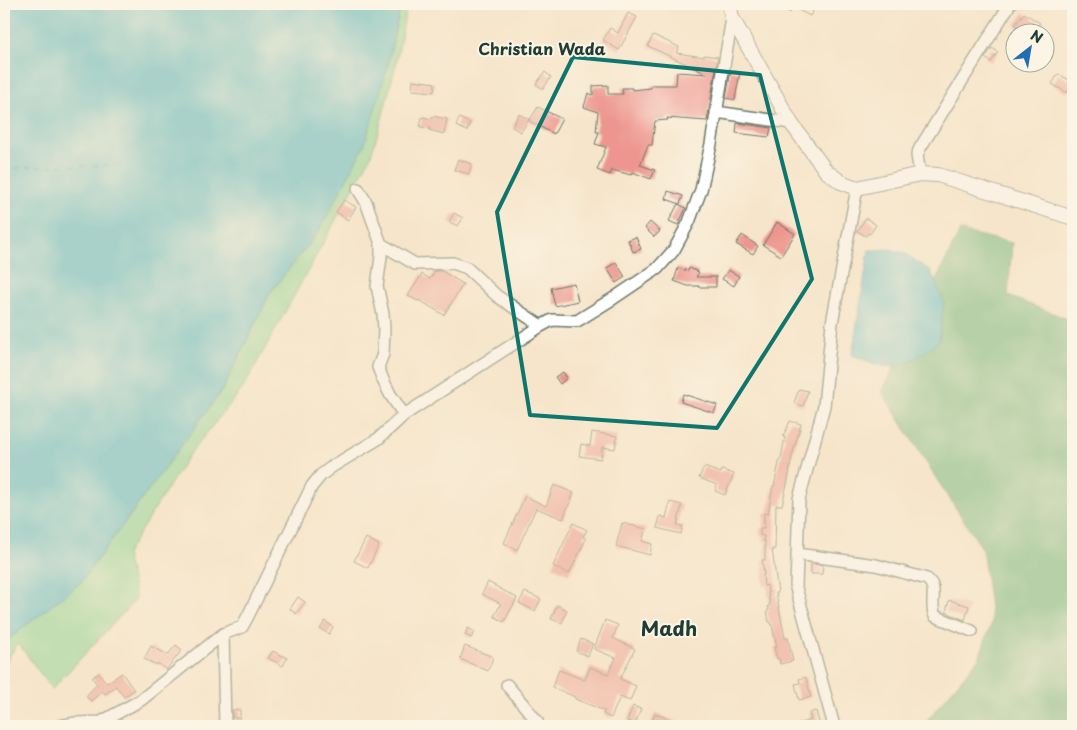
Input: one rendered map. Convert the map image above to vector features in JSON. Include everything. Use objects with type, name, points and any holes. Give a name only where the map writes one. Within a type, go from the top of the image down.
[{"type":"street","points":[[729,4],[732,18],[791,123],[826,171],[841,182],[857,188],[920,174],[938,175],[1073,218]]},
{"type":"street","points":[[920,174],[917,155],[920,148],[1010,4]]},
{"type":"street","points":[[59,726],[101,722],[141,700],[223,634],[242,627],[312,486],[333,466],[378,439],[404,415],[541,326],[552,320],[577,320],[657,269],[674,250],[690,222],[701,190],[732,18]]},
{"type":"street","points":[[716,112],[791,123]]},
{"type":"street","points":[[834,726],[796,588],[799,499],[824,406],[832,323],[857,188]]},
{"type":"street","points":[[358,189],[366,202],[381,244],[376,286],[382,308],[384,329],[383,354],[378,367],[390,394],[404,415]]},
{"type":"street","points":[[381,244],[415,264],[453,262],[467,268],[497,296],[541,326]]},
{"type":"street","points":[[797,554],[876,565],[926,579],[931,582],[933,588],[933,612],[935,616],[972,632]]},
{"type":"street","points":[[223,634],[225,726]]},
{"type":"street","points":[[507,685],[537,720],[537,726]]},
{"type":"highlighted area","points":[[573,57],[760,75],[812,279],[717,428],[530,415],[497,212]]},
{"type":"green space","points":[[401,4],[407,4],[396,64],[370,158],[243,388],[188,456],[126,554],[136,599],[52,689],[18,643],[4,665],[4,643],[80,583],[223,389],[270,293],[319,231],[386,72]]},
{"type":"green space","points":[[960,231],[1012,243],[1008,296],[1073,321],[1073,726],[927,726],[927,720],[979,658],[992,622],[982,548],[882,392]]},
{"type":"water","points":[[4,4],[401,4],[386,72],[364,146],[319,231],[270,293],[223,389],[80,583],[4,643]]},
{"type":"water","points":[[890,249],[905,253],[931,272],[944,302],[939,340],[911,361],[887,367],[852,355],[869,250]]},
{"type":"building","points":[[776,4],[817,4],[810,16],[793,7],[790,13]]},
{"type":"building","points":[[628,13],[637,17],[619,50],[603,40],[610,28],[618,33]]},
{"type":"building","points":[[1024,13],[1038,22],[1017,22]]},
{"type":"building","points":[[653,35],[679,47],[676,53],[718,57],[707,121],[667,118],[668,120],[655,121],[652,145],[648,145],[640,165],[655,170],[651,179],[632,172],[631,175],[612,170],[610,175],[597,170],[606,147],[595,144],[599,132],[596,132],[598,112],[584,107],[588,93],[593,95],[593,86],[608,85],[608,94],[623,94],[622,88],[632,88],[632,90],[651,88],[651,85],[676,85],[677,72],[707,74],[648,46]]},
{"type":"building","points":[[992,48],[998,52],[991,62],[985,58]]},
{"type":"building","points":[[731,70],[740,72],[735,100],[726,98]]},
{"type":"building","points":[[545,72],[551,77],[543,89],[536,84]]},
{"type":"building","points":[[1058,74],[1073,82],[1067,93],[1052,84]]},
{"type":"building","points":[[413,80],[435,83],[434,92],[412,90]]},
{"type":"building","points":[[538,107],[562,119],[554,134],[529,121]]},
{"type":"building","points":[[519,114],[529,119],[521,132],[512,127]]},
{"type":"building","points":[[433,116],[447,119],[444,134],[429,130],[430,128],[420,127],[422,117],[432,119]]},
{"type":"building","points":[[459,118],[470,123],[467,131],[456,126]]},
{"type":"building","points":[[737,123],[771,128],[769,137],[736,133]]},
{"type":"building","points":[[458,159],[472,164],[469,174],[454,170]]},
{"type":"building","points":[[668,191],[683,196],[680,204],[666,199]]},
{"type":"building","points":[[344,200],[356,207],[348,220],[336,212]]},
{"type":"building","points":[[678,204],[686,208],[678,225],[669,221]]},
{"type":"building","points":[[454,213],[463,218],[458,226],[449,222]]},
{"type":"building","points":[[866,218],[876,225],[870,234],[868,233],[866,236],[857,231]]},
{"type":"building","points":[[650,222],[660,231],[654,237],[645,228]]},
{"type":"building","points":[[777,222],[795,234],[781,256],[763,245]]},
{"type":"building","points":[[742,235],[758,246],[753,254],[736,244]]},
{"type":"building","points":[[636,237],[641,249],[633,252],[628,240]]},
{"type":"building","points":[[616,262],[625,277],[616,283],[607,268]]},
{"type":"building","points":[[678,268],[688,271],[689,268],[699,272],[696,277],[716,277],[716,287],[688,286],[674,281]]},
{"type":"building","points":[[728,270],[739,276],[734,286],[722,279]]},
{"type":"building","points":[[435,271],[442,271],[463,284],[444,315],[419,300],[408,296],[422,274],[430,279]]},
{"type":"building","points":[[574,283],[578,301],[555,306],[551,288]]},
{"type":"building","points":[[563,372],[567,378],[560,384],[555,377]]},
{"type":"building","points":[[799,389],[808,391],[803,406],[794,403]]},
{"type":"building","points":[[683,394],[717,405],[714,413],[681,402]]},
{"type":"building","points":[[790,421],[801,424],[782,505],[776,505],[775,549],[772,549],[778,593],[776,593],[785,638],[788,638],[793,661],[780,664],[774,647],[777,647],[767,611],[770,605],[767,585],[764,586],[762,560],[765,560],[765,541],[763,541],[764,536],[760,535],[760,528],[764,528],[764,513],[768,514],[781,458],[785,437],[783,437]]},
{"type":"building","points":[[592,432],[617,436],[615,449],[602,447],[601,459],[579,456],[581,444],[590,446]]},
{"type":"building","points":[[704,467],[721,473],[722,470],[734,474],[725,495],[715,491],[717,485],[699,478]]},
{"type":"building","points":[[554,485],[574,493],[563,519],[536,508],[517,550],[504,543],[525,496],[546,506]]},
{"type":"building","points":[[670,502],[682,505],[677,525],[683,526],[681,534],[657,528],[660,516],[666,518]]},
{"type":"building","points":[[573,523],[587,530],[583,537],[586,539],[569,574],[553,566]]},
{"type":"building","points":[[622,523],[646,529],[642,541],[652,544],[650,555],[616,546]]},
{"type":"building","points":[[366,538],[379,545],[368,568],[354,561]]},
{"type":"building","points":[[811,564],[823,565],[822,574],[811,574]]},
{"type":"building","points":[[488,582],[517,598],[504,622],[494,616],[501,604],[482,594]]},
{"type":"building","points":[[525,592],[541,599],[535,611],[519,603]]},
{"type":"building","points":[[298,597],[305,602],[296,614],[290,609]]},
{"type":"building","points":[[949,600],[969,606],[965,620],[946,612]]},
{"type":"building","points":[[557,605],[567,610],[562,623],[551,619]]},
{"type":"building","points":[[605,620],[618,625],[613,638],[635,649],[620,679],[636,686],[630,701],[620,697],[611,718],[603,714],[605,711],[552,687],[559,670],[585,680],[590,667],[608,674],[616,658],[594,649]]},
{"type":"building","points":[[325,621],[333,627],[329,634],[320,629]]},
{"type":"building","points":[[468,628],[475,632],[471,638],[465,635]]},
{"type":"building","points":[[581,639],[593,644],[588,656],[576,651]]},
{"type":"building","points":[[176,645],[182,650],[166,670],[158,663],[157,665],[144,659],[151,646],[168,655]]},
{"type":"building","points":[[465,646],[493,657],[488,671],[460,659]]},
{"type":"building","points":[[273,651],[287,658],[283,666],[268,658]]},
{"type":"building","points":[[99,673],[107,683],[122,673],[134,690],[124,697],[116,686],[105,694],[102,691],[91,701],[86,696],[97,684],[92,678]]},
{"type":"building","points":[[806,677],[811,697],[799,700],[795,684],[800,683],[799,679]]},
{"type":"building","points":[[633,706],[641,709],[635,724],[627,721]]},
{"type":"building","points":[[232,710],[240,710],[240,718],[232,718]]},
{"type":"building","points":[[816,711],[820,726],[797,726],[797,724],[811,720],[809,713]]},
{"type":"building","points":[[655,713],[687,726],[650,726]]},
{"type":"ferry route","points":[[4,168],[125,165]]},
{"type":"district","name":"Christian Wada","points":[[542,49]]},
{"type":"district","name":"Madh","points":[[669,629]]}]
